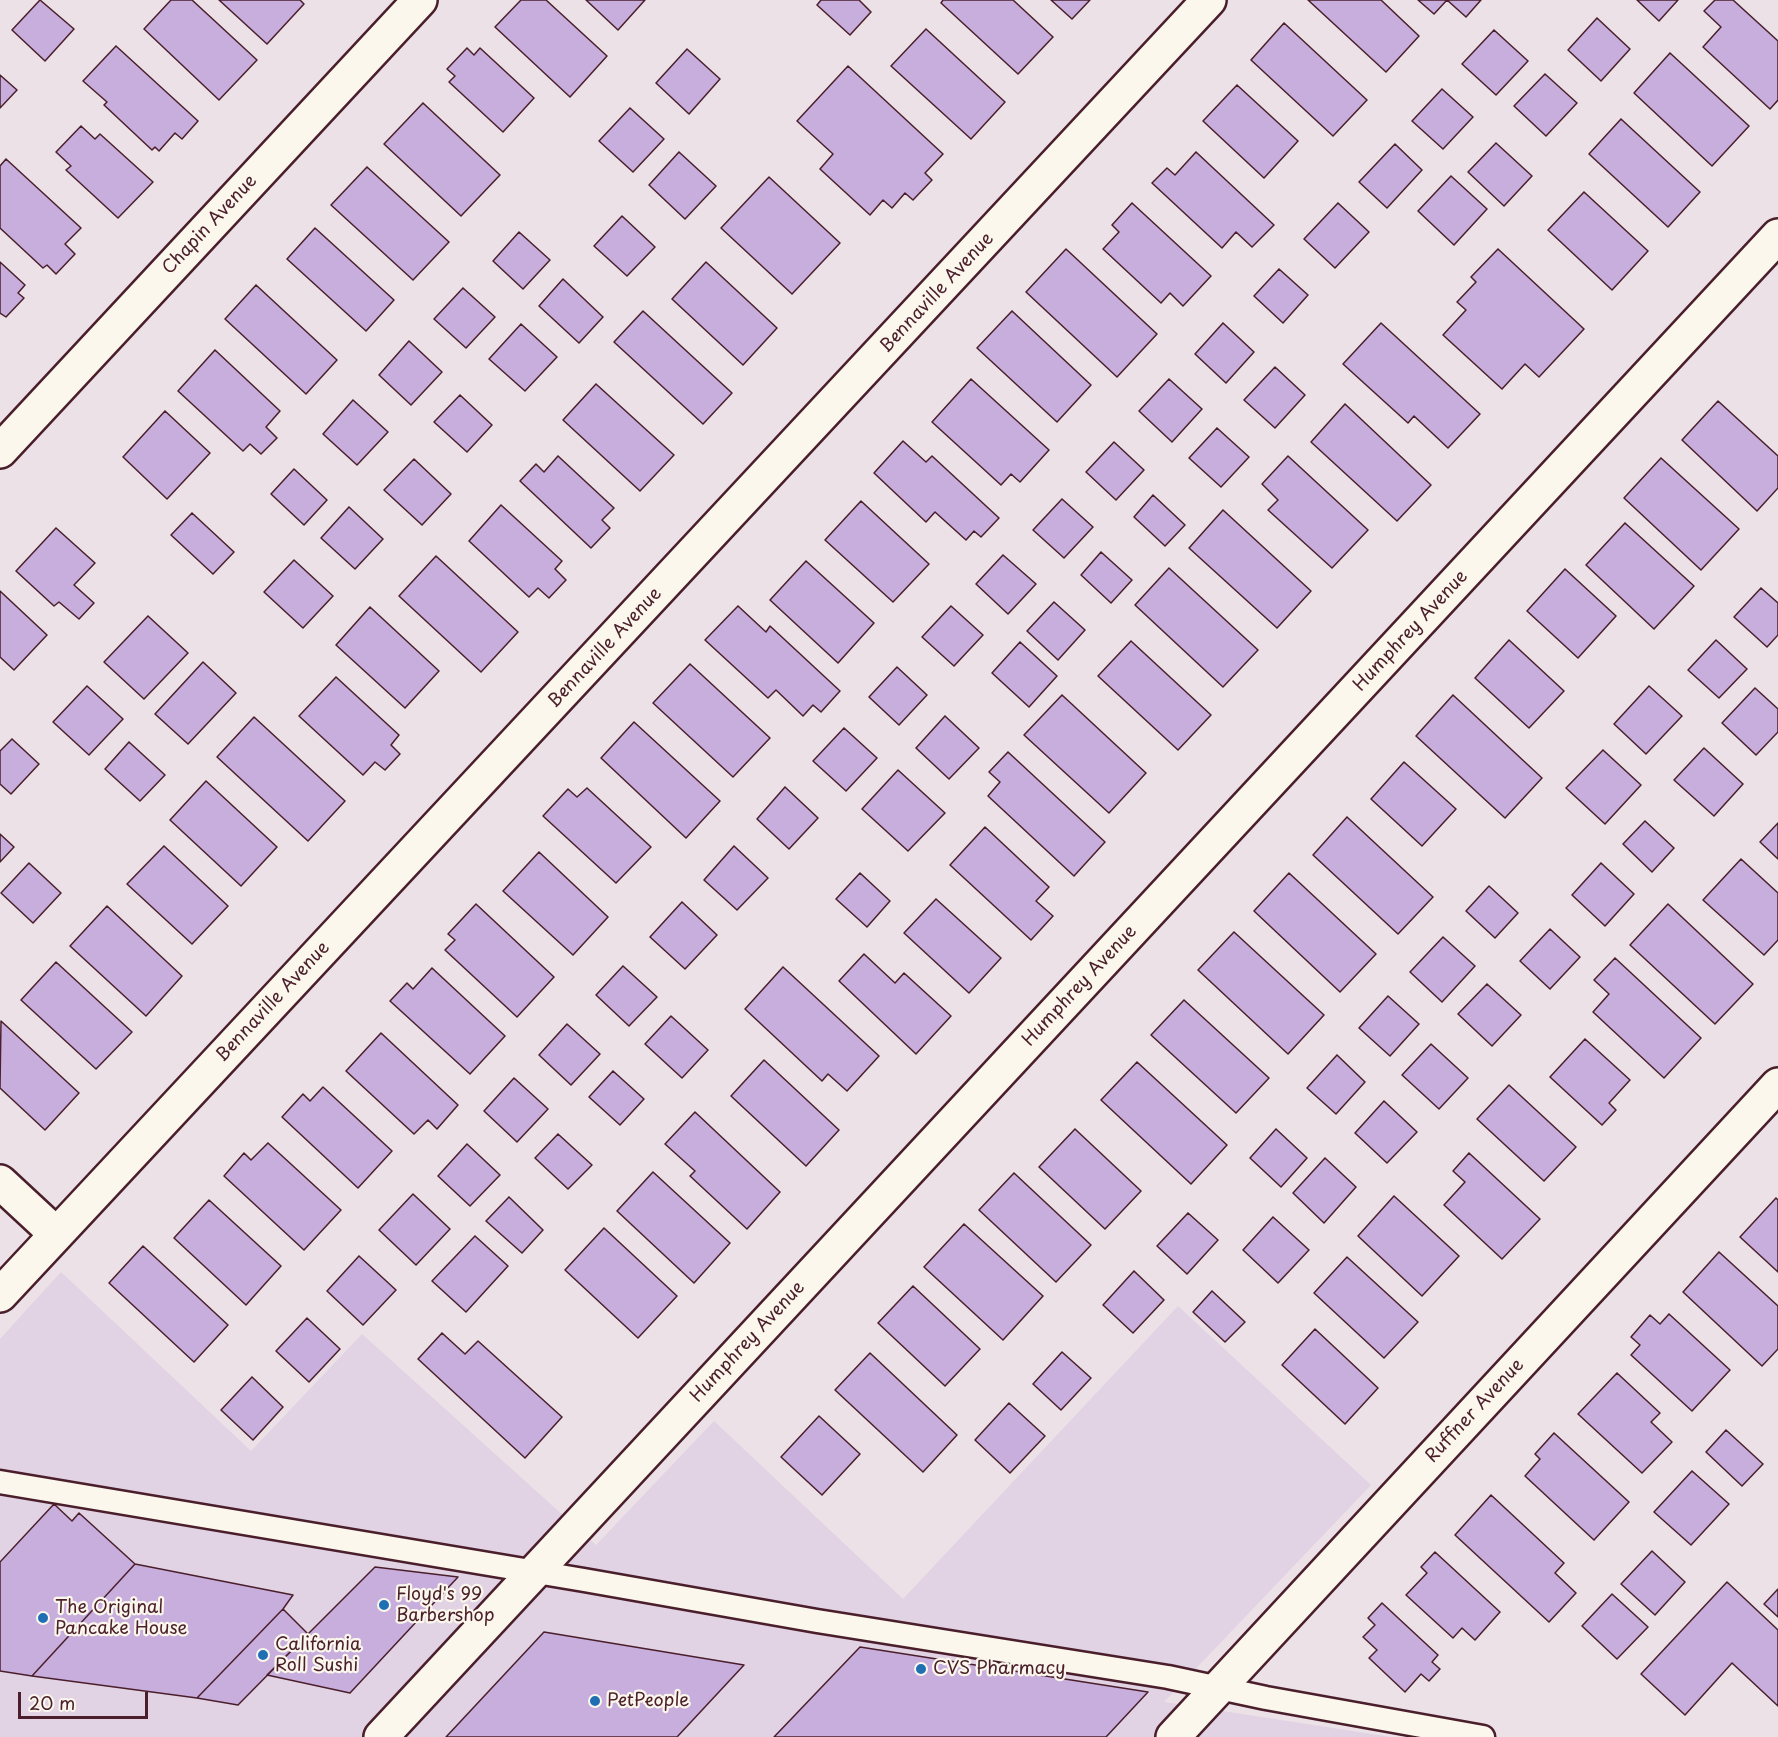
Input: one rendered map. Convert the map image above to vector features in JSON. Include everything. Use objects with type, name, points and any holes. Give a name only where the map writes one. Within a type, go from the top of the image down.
[{"type":"street","name":"Chapin Avenue","points":[[0,451],[420,0]]},
{"type":"street","name":"Bennaville Avenue","points":[[0,1295],[1209,0]]},
{"type":"street","name":"Humphrey Avenue","points":[[381,1737],[1778,236]]},
{"type":"street","name":"Ruffner Avenue","points":[[1173,1737],[1778,1085]]},
{"type":"street","points":[[0,1182],[56,1234]]},
{"type":"lane","points":[[0,1482],[534,1571],[817,1621],[1168,1677],[1483,1737]]},
{"type":"shaded area","points":[[61,1272],[251,1451],[362,1334],[596,1545],[714,1421],[903,1599],[1178,1306],[1371,1485],[1164,1702],[1391,1737],[0,1737],[0,1339]]},
{"type":"building","points":[[40,0],[74,29],[45,61],[12,30]]},
{"type":"building","points":[[171,0],[192,0],[257,60],[219,100],[144,29]]},
{"type":"building","points":[[219,0],[300,0],[304,4],[267,44]]},
{"type":"building","points":[[521,0],[546,0],[607,56],[570,97],[495,27]]},
{"type":"building","points":[[586,0],[645,0],[618,30]]},
{"type":"building","points":[[821,0],[859,0],[871,12],[850,35],[817,5]]},
{"type":"building","points":[[943,0],[1013,0],[1053,37],[1018,74],[941,3]]},
{"type":"building","points":[[1051,0],[1090,0],[1072,19]]},
{"type":"building","points":[[1308,0],[1381,0],[1419,36],[1386,72]]},
{"type":"building","points":[[1418,0],[1447,0],[1434,14]]},
{"type":"building","points":[[1447,0],[1481,0],[1466,17]]},
{"type":"building","points":[[1637,0],[1678,0],[1659,21]]},
{"type":"building","points":[[1715,0],[1733,0],[1778,41],[1778,100],[1770,109],[1703,47],[1721,27],[1704,11]]},
{"type":"building","points":[[1597,18],[1630,49],[1601,81],[1568,50]]},
{"type":"building","points":[[1284,23],[1367,100],[1333,136],[1251,60]]},
{"type":"building","points":[[926,29],[1005,102],[971,139],[891,66]]},
{"type":"building","points":[[1494,30],[1528,61],[1496,95],[1462,64]]},
{"type":"building","points":[[116,46],[198,121],[182,139],[175,133],[159,151],[155,147],[152,150],[104,105],[107,102],[83,81]]},
{"type":"building","points":[[467,48],[474,55],[480,48],[534,98],[503,132],[449,82],[455,76],[447,69]]},
{"type":"building","points":[[687,49],[720,79],[689,114],[656,83]]},
{"type":"building","points":[[1670,53],[1749,126],[1712,166],[1634,93]]},
{"type":"building","points":[[848,66],[943,154],[925,173],[932,180],[913,200],[905,193],[892,208],[883,200],[870,215],[820,169],[833,154],[797,121]]},
{"type":"building","points":[[1545,74],[1577,103],[1546,136],[1514,106]]},
{"type":"building","points":[[0,75],[17,90],[0,108]]},
{"type":"building","points":[[1237,85],[1298,141],[1264,178],[1203,121]]},
{"type":"building","points":[[1442,89],[1473,117],[1443,149],[1412,121]]},
{"type":"building","points":[[423,103],[500,175],[461,216],[384,144]]},
{"type":"building","points":[[630,108],[664,139],[633,172],[599,141]]},
{"type":"building","points":[[1621,119],[1700,192],[1668,227],[1589,154]]},
{"type":"building","points":[[81,126],[95,139],[100,134],[153,182],[118,218],[66,170],[71,166],[56,152]]},
{"type":"building","points":[[1496,143],[1532,176],[1504,206],[1468,172]]},
{"type":"building","points":[[1395,144],[1422,170],[1387,208],[1359,182]]},
{"type":"building","points":[[679,152],[716,186],[685,219],[649,185]]},
{"type":"building","points":[[1196,152],[1274,225],[1252,247],[1236,232],[1222,248],[1152,183],[1167,168],[1175,175]]},
{"type":"building","points":[[6,159],[81,228],[65,244],[75,254],[56,274],[47,265],[43,268],[0,228],[0,166]]},
{"type":"building","points":[[367,167],[449,242],[413,280],[331,205]]},
{"type":"building","points":[[1451,176],[1487,209],[1454,245],[1418,211]]},
{"type":"building","points":[[769,177],[840,243],[792,294],[721,228]]},
{"type":"building","points":[[1584,192],[1648,251],[1612,290],[1548,230]]},
{"type":"building","points":[[1132,203],[1211,276],[1183,306],[1170,293],[1161,303],[1103,249],[1119,232],[1112,225]]},
{"type":"building","points":[[1338,203],[1369,232],[1335,268],[1304,239]]},
{"type":"building","points":[[622,216],[655,247],[627,276],[594,246]]},
{"type":"building","points":[[315,228],[394,300],[366,331],[287,259]]},
{"type":"building","points":[[519,232],[550,260],[523,289],[493,261]]},
{"type":"building","points":[[1066,249],[1157,334],[1117,377],[1026,292]]},
{"type":"building","points":[[1498,249],[1584,329],[1539,377],[1525,364],[1502,389],[1443,335],[1466,310],[1457,302],[1476,282],[1471,277]]},
{"type":"building","points":[[0,262],[25,285],[18,293],[24,298],[6,317],[0,313]]},
{"type":"building","points":[[706,262],[777,328],[743,365],[672,299]]},
{"type":"building","points":[[1279,269],[1308,295],[1283,323],[1254,296]]},
{"type":"building","points":[[563,279],[603,317],[579,343],[539,306]]},
{"type":"building","points":[[256,285],[337,360],[306,394],[225,319]]},
{"type":"building","points":[[463,288],[495,317],[466,348],[434,319]]},
{"type":"building","points":[[643,311],[732,393],[703,424],[614,342]]},
{"type":"building","points":[[1012,311],[1091,385],[1057,422],[977,348]]},
{"type":"building","points":[[1223,323],[1254,352],[1226,383],[1195,354]]},
{"type":"building","points":[[1381,323],[1480,414],[1448,448],[1414,416],[1408,423],[1343,364]]},
{"type":"building","points":[[521,324],[557,357],[525,391],[489,359]]},
{"type":"building","points":[[409,341],[442,372],[411,405],[379,375]]},
{"type":"building","points":[[215,350],[280,411],[266,427],[277,438],[261,454],[250,444],[243,451],[178,391]]},
{"type":"building","points":[[1275,367],[1305,395],[1275,428],[1244,400]]},
{"type":"building","points":[[971,379],[1049,450],[1020,482],[1011,474],[1001,485],[932,422]]},
{"type":"building","points":[[1169,379],[1202,409],[1172,442],[1139,411]]},
{"type":"building","points":[[596,384],[674,455],[640,491],[563,420]]},
{"type":"building","points":[[460,395],[492,425],[467,452],[434,422]]},
{"type":"building","points":[[353,400],[388,432],[357,465],[323,434]]},
{"type":"building","points":[[1718,401],[1778,456],[1778,488],[1757,511],[1682,440]]},
{"type":"building","points":[[1345,404],[1431,485],[1397,521],[1311,442]]},
{"type":"building","points":[[165,411],[210,453],[167,499],[123,457]]},
{"type":"building","points":[[1217,428],[1249,457],[1221,487],[1189,458]]},
{"type":"building","points":[[903,441],[926,462],[932,456],[999,518],[981,537],[974,531],[966,540],[935,512],[926,522],[874,473]]},
{"type":"building","points":[[1114,442],[1144,470],[1116,500],[1086,472]]},
{"type":"building","points":[[558,456],[614,508],[602,520],[610,528],[591,548],[520,481],[536,464],[544,472]]},
{"type":"building","points":[[1288,456],[1368,530],[1332,568],[1268,510],[1278,500],[1262,484]]},
{"type":"building","points":[[1661,458],[1739,529],[1701,570],[1624,498]]},
{"type":"building","points":[[414,459],[451,494],[422,525],[384,490]]},
{"type":"building","points":[[294,469],[327,500],[304,525],[271,494]]},
{"type":"building","points":[[1153,495],[1185,525],[1165,546],[1134,517]]},
{"type":"building","points":[[1062,499],[1093,527],[1064,558],[1033,530]]},
{"type":"building","points":[[861,501],[929,564],[893,602],[825,540]]},
{"type":"building","points":[[501,505],[562,561],[555,569],[566,580],[549,598],[538,588],[529,597],[469,541]]},
{"type":"building","points":[[349,507],[383,539],[355,569],[321,538]]},
{"type":"building","points":[[1223,510],[1311,591],[1277,628],[1189,548]]},
{"type":"building","points":[[192,513],[234,552],[213,574],[171,535]]},
{"type":"building","points":[[1625,523],[1694,586],[1654,629],[1586,565]]},
{"type":"building","points":[[56,528],[95,563],[74,585],[94,603],[79,619],[59,602],[54,606],[16,571]]},
{"type":"building","points":[[1101,552],[1132,580],[1111,603],[1081,575]]},
{"type":"building","points":[[1003,555],[1036,584],[1008,614],[976,584]]},
{"type":"building","points":[[436,556],[518,632],[481,672],[399,596]]},
{"type":"building","points":[[294,560],[333,596],[303,628],[264,592]]},
{"type":"building","points":[[806,561],[874,623],[838,663],[770,600]]},
{"type":"building","points":[[1169,568],[1258,650],[1223,687],[1135,605]]},
{"type":"building","points":[[1565,569],[1616,616],[1578,658],[1527,611]]},
{"type":"building","points":[[1761,588],[1778,603],[1778,635],[1767,647],[1734,617]]},
{"type":"building","points":[[0,591],[47,635],[14,670],[0,657]]},
{"type":"building","points":[[1054,602],[1085,630],[1058,660],[1027,631]]},
{"type":"building","points":[[738,606],[766,632],[770,626],[840,691],[821,712],[813,705],[803,716],[776,690],[768,698],[705,640]]},
{"type":"building","points":[[951,606],[983,635],[954,666],[922,637]]},
{"type":"building","points":[[370,607],[439,671],[405,708],[336,645]]},
{"type":"building","points":[[148,616],[188,653],[144,699],[104,662]]},
{"type":"building","points":[[1509,640],[1564,691],[1529,728],[1475,678]]},
{"type":"building","points":[[1716,640],[1747,669],[1719,698],[1688,670]]},
{"type":"building","points":[[1131,641],[1211,715],[1178,750],[1098,676]]},
{"type":"building","points":[[1020,642],[1057,676],[1029,707],[992,673]]},
{"type":"building","points":[[203,662],[236,693],[188,744],[155,714]]},
{"type":"building","points":[[690,664],[770,738],[733,777],[653,703]]},
{"type":"building","points":[[897,667],[927,695],[899,725],[869,697]]},
{"type":"building","points":[[336,677],[399,735],[391,745],[400,754],[385,770],[375,762],[363,775],[299,716]]},
{"type":"building","points":[[87,686],[123,719],[89,755],[53,722]]},
{"type":"building","points":[[1649,686],[1682,716],[1646,754],[1614,724]]},
{"type":"building","points":[[1755,688],[1778,709],[1778,732],[1756,755],[1722,723]]},
{"type":"building","points":[[1062,695],[1146,773],[1109,813],[1024,735]]},
{"type":"building","points":[[1453,695],[1542,778],[1505,818],[1416,736]]},
{"type":"building","points":[[945,716],[979,748],[949,779],[916,748]]},
{"type":"building","points":[[254,717],[345,801],[308,841],[217,757]]},
{"type":"building","points":[[634,722],[720,801],[686,838],[601,758]]},
{"type":"building","points":[[844,728],[877,758],[846,791],[813,761]]},
{"type":"building","points":[[12,739],[39,764],[11,794],[0,784],[0,751]]},
{"type":"building","points":[[129,742],[165,775],[140,801],[105,769]]},
{"type":"building","points":[[1704,748],[1743,784],[1714,816],[1674,780]]},
{"type":"building","points":[[1603,750],[1641,785],[1605,824],[1566,788]]},
{"type":"building","points":[[1008,752],[1105,842],[1074,876],[988,796],[1000,782],[989,772]]},
{"type":"building","points":[[1404,762],[1456,809],[1422,846],[1371,799]]},
{"type":"building","points":[[898,770],[945,813],[908,851],[862,809]]},
{"type":"building","points":[[206,781],[277,847],[241,886],[170,820]]},
{"type":"building","points":[[785,787],[818,818],[789,849],[757,819]]},
{"type":"building","points":[[587,788],[651,847],[616,883],[543,816],[568,789],[577,797]]},
{"type":"building","points":[[1347,817],[1433,897],[1398,934],[1313,855]]},
{"type":"building","points":[[1645,821],[1674,848],[1652,872],[1623,844]]},
{"type":"building","points":[[1778,823],[1778,859],[1760,842]]},
{"type":"building","points":[[985,827],[1049,887],[1036,901],[1053,916],[1031,940],[950,865]]},
{"type":"building","points":[[0,834],[14,847],[0,862]]},
{"type":"building","points":[[164,846],[228,906],[192,944],[127,884]]},
{"type":"building","points":[[734,846],[768,878],[737,910],[704,880]]},
{"type":"building","points":[[539,852],[608,917],[573,955],[503,891]]},
{"type":"building","points":[[1741,859],[1778,893],[1778,940],[1764,955],[1703,900]]},
{"type":"building","points":[[29,863],[61,893],[33,923],[1,893]]},
{"type":"building","points":[[1601,863],[1634,894],[1605,926],[1572,895]]},
{"type":"building","points":[[860,873],[890,901],[867,927],[836,899]]},
{"type":"building","points":[[1289,873],[1376,954],[1340,992],[1254,911]]},
{"type":"building","points":[[1489,886],[1518,913],[1495,938],[1466,911]]},
{"type":"building","points":[[936,899],[1001,958],[969,993],[904,933]]},
{"type":"building","points":[[682,902],[717,935],[685,969],[650,937]]},
{"type":"building","points":[[476,904],[554,977],[517,1017],[445,950],[455,940],[448,934]]},
{"type":"building","points":[[1668,904],[1753,984],[1715,1024],[1630,945]]},
{"type":"building","points":[[107,906],[182,976],[146,1016],[70,946]]},
{"type":"building","points":[[1550,929],[1580,957],[1550,989],[1520,961]]},
{"type":"building","points":[[1234,932],[1324,1015],[1288,1054],[1198,970]]},
{"type":"building","points":[[1443,937],[1475,966],[1442,1002],[1410,972]]},
{"type":"building","points":[[864,954],[895,983],[904,973],[951,1016],[916,1054],[839,981]]},
{"type":"building","points":[[1615,958],[1701,1038],[1664,1078],[1593,1012],[1609,994],[1594,980]]},
{"type":"building","points":[[56,962],[132,1032],[96,1069],[21,1000]]},
{"type":"building","points":[[623,966],[657,997],[629,1026],[596,995]]},
{"type":"building","points":[[783,967],[879,1056],[847,1091],[828,1074],[822,1081],[745,1009]]},
{"type":"building","points":[[432,968],[505,1036],[470,1074],[390,1001],[407,983],[413,989]]},
{"type":"building","points":[[1487,984],[1521,1015],[1492,1046],[1458,1014]]},
{"type":"building","points":[[1388,996],[1419,1024],[1390,1056],[1359,1028]]},
{"type":"building","points":[[1184,1000],[1269,1078],[1236,1113],[1151,1035]]},
{"type":"building","points":[[671,1016],[708,1050],[682,1078],[645,1044]]},
{"type":"building","points":[[1,1021],[79,1093],[45,1130],[0,1088]]},
{"type":"building","points":[[567,1024],[600,1054],[571,1085],[539,1055]]},
{"type":"building","points":[[381,1033],[458,1105],[437,1129],[428,1120],[414,1134],[346,1071]]},
{"type":"building","points":[[1585,1039],[1630,1080],[1609,1103],[1616,1110],[1602,1125],[1550,1077]]},
{"type":"building","points":[[1431,1044],[1468,1078],[1439,1109],[1402,1075]]},
{"type":"building","points":[[1337,1055],[1365,1082],[1336,1114],[1307,1088]]},
{"type":"building","points":[[764,1060],[839,1130],[806,1166],[731,1096]]},
{"type":"building","points":[[1137,1062],[1227,1145],[1191,1184],[1101,1100]]},
{"type":"building","points":[[613,1071],[644,1099],[620,1125],[589,1097]]},
{"type":"building","points":[[514,1078],[548,1109],[517,1142],[484,1111]]},
{"type":"building","points":[[1509,1085],[1576,1147],[1544,1181],[1477,1119]]},
{"type":"building","points":[[323,1087],[392,1151],[358,1188],[282,1117],[303,1094],[310,1101]]},
{"type":"building","points":[[1384,1101],[1417,1132],[1387,1163],[1355,1133]]},
{"type":"building","points":[[695,1112],[780,1192],[747,1229],[690,1176],[695,1171],[665,1144]]},
{"type":"building","points":[[1075,1129],[1141,1191],[1105,1229],[1039,1167]]},
{"type":"building","points":[[1276,1129],[1307,1158],[1281,1187],[1250,1158]]},
{"type":"building","points":[[558,1134],[592,1165],[568,1189],[535,1158]]},
{"type":"building","points":[[268,1143],[341,1210],[304,1250],[224,1176],[244,1153],[251,1160]]},
{"type":"building","points":[[467,1144],[500,1175],[470,1206],[438,1176]]},
{"type":"building","points":[[1469,1153],[1540,1219],[1502,1259],[1444,1205],[1465,1182],[1453,1171]]},
{"type":"building","points":[[1325,1158],[1356,1187],[1324,1223],[1293,1193]]},
{"type":"building","points":[[653,1172],[730,1243],[694,1283],[617,1211]]},
{"type":"building","points":[[1014,1173],[1091,1245],[1056,1282],[979,1210]]},
{"type":"building","points":[[413,1194],[450,1229],[416,1265],[379,1230]]},
{"type":"building","points":[[1394,1196],[1459,1256],[1422,1296],[1358,1236]]},
{"type":"building","points":[[509,1197],[543,1230],[522,1253],[486,1221]]},
{"type":"building","points":[[1776,1198],[1778,1200],[1778,1272],[1740,1237]]},
{"type":"building","points":[[209,1200],[281,1266],[246,1305],[174,1238]]},
{"type":"building","points":[[1188,1213],[1218,1240],[1187,1274],[1157,1246]]},
{"type":"building","points":[[1273,1217],[1309,1250],[1278,1283],[1243,1250]]},
{"type":"building","points":[[964,1224],[1043,1296],[1003,1340],[924,1267]]},
{"type":"building","points":[[604,1228],[677,1296],[638,1338],[565,1270]]},
{"type":"building","points":[[475,1236],[508,1266],[466,1312],[432,1281]]},
{"type":"building","points":[[143,1246],[228,1325],[194,1362],[109,1283]]},
{"type":"building","points":[[1719,1252],[1778,1306],[1778,1349],[1762,1366],[1683,1292]]},
{"type":"building","points":[[359,1256],[396,1290],[363,1325],[327,1291]]},
{"type":"building","points":[[1347,1257],[1418,1322],[1384,1358],[1314,1293]]},
{"type":"building","points":[[1134,1271],[1164,1300],[1133,1333],[1103,1305]]},
{"type":"building","points":[[913,1286],[980,1349],[945,1386],[878,1323]]},
{"type":"building","points":[[1212,1291],[1245,1322],[1225,1342],[1193,1312]]},
{"type":"building","points":[[1669,1314],[1730,1370],[1692,1411],[1631,1355],[1640,1345],[1631,1337],[1650,1315],[1660,1324]]},
{"type":"building","points":[[307,1318],[340,1349],[309,1382],[276,1351]]},
{"type":"building","points":[[1315,1329],[1378,1388],[1345,1424],[1282,1365]]},
{"type":"building","points":[[442,1333],[465,1354],[478,1341],[562,1417],[525,1458],[418,1359]]},
{"type":"building","points":[[1062,1352],[1091,1378],[1061,1410],[1033,1384]]},
{"type":"building","points":[[870,1353],[957,1435],[923,1472],[835,1390]]},
{"type":"building","points":[[1617,1373],[1660,1413],[1651,1422],[1672,1442],[1642,1473],[1578,1414]]},
{"type":"building","points":[[252,1377],[283,1407],[253,1440],[221,1410]]},
{"type":"building","points":[[1009,1403],[1045,1436],[1010,1473],[975,1440]]},
{"type":"building","points":[[819,1416],[860,1454],[822,1495],[781,1457]]},
{"type":"building","points":[[1726,1430],[1763,1464],[1742,1486],[1706,1452]]},
{"type":"building","points":[[1554,1433],[1629,1502],[1594,1540],[1525,1476],[1540,1459],[1535,1454]]},
{"type":"building","points":[[1692,1471],[1729,1504],[1691,1545],[1654,1512]]},
{"type":"building","points":[[1491,1495],[1564,1563],[1555,1573],[1576,1593],[1549,1622],[1455,1535]]},
{"type":"building","name":"The Original Pancake House","points":[[54,1504],[72,1521],[79,1513],[135,1564],[32,1676],[0,1671],[0,1562]]},
{"type":"building","points":[[1652,1551],[1685,1582],[1655,1615],[1621,1584]]},
{"type":"building","points":[[1435,1552],[1500,1612],[1475,1640],[1462,1628],[1453,1638],[1406,1595],[1427,1573],[1421,1567]]},
{"type":"building","points":[[135,1564],[293,1595],[283,1609],[197,1698],[32,1676]]},
{"type":"building","name":"Floyd's 99 Barbershop","points":[[375,1567],[458,1577],[350,1693],[267,1675]]},
{"type":"building","points":[[1727,1582],[1778,1630],[1778,1706],[1732,1663],[1685,1715],[1641,1674]]},
{"type":"building","points":[[1778,1589],[1778,1617],[1764,1604]]},
{"type":"building","points":[[1612,1594],[1648,1627],[1617,1659],[1582,1626]]},
{"type":"building","points":[[1382,1603],[1438,1655],[1432,1662],[1440,1669],[1429,1681],[1421,1674],[1405,1692],[1369,1658],[1377,1650],[1363,1637],[1375,1625],[1368,1618]]},
{"type":"building","name":"California Roll Sushi","points":[[283,1609],[308,1634],[238,1705],[197,1698]]},
{"type":"building","name":"PetPeople","points":[[544,1632],[744,1665],[677,1737],[446,1737]]},
{"type":"building","name":"CVS Pharmacy","points":[[860,1647],[1148,1692],[1106,1737],[774,1737]]},
{"type":"place","name":"Floyd's 99 Barbershop","points":[[384,1605]]},
{"type":"place","name":"The Original Pancake House","points":[[43,1618]]},
{"type":"place","name":"California Roll Sushi","points":[[263,1655]]},
{"type":"place","name":"CVS Pharmacy","points":[[921,1669]]},
{"type":"place","name":"PetPeople","points":[[595,1701]]}]
